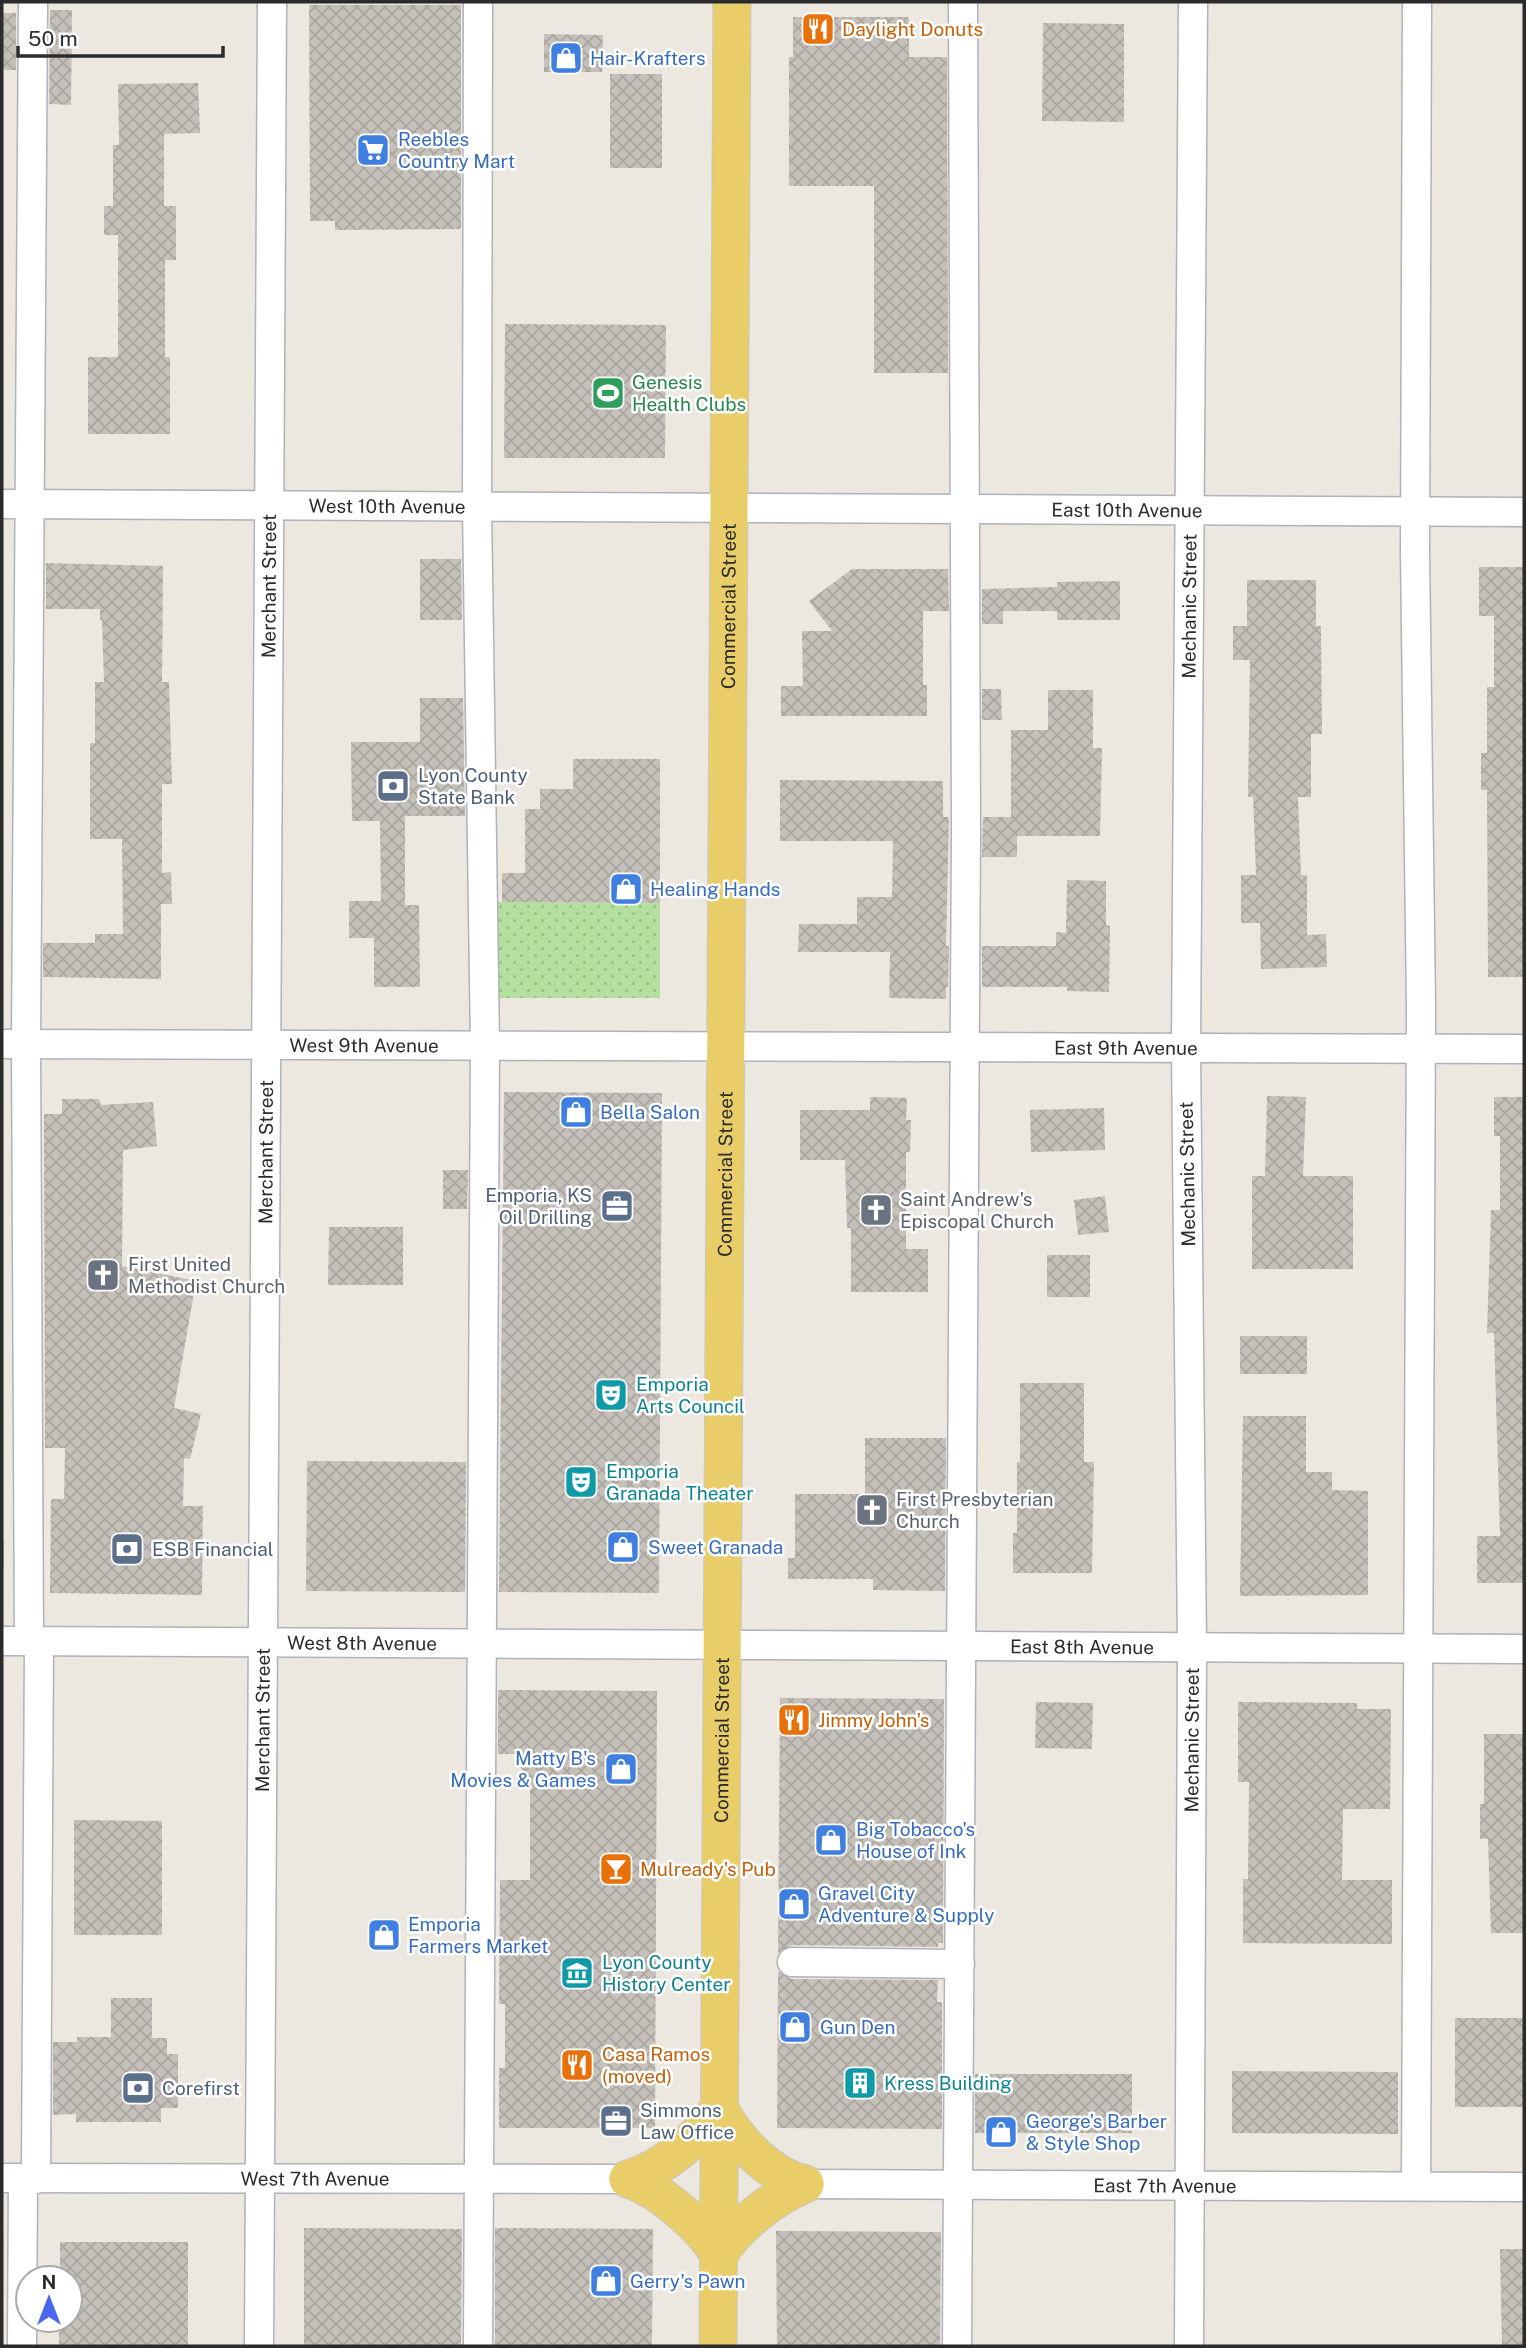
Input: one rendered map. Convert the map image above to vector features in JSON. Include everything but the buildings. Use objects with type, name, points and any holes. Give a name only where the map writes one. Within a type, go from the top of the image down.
[{"type":"main road","name":"Commercial Street","points":[[718,2346],[732,2]]},
{"type":"main road","points":[[628,2179],[657,2166],[702,2129],[719,2108],[734,2134],[743,2142],[783,2177],[805,2184]]},
{"type":"main road","points":[[628,2179],[645,2184],[662,2198],[705,2236],[719,2255],[732,2237],[770,2205],[805,2184]]},
{"type":"street","points":[[22,2346],[20,2179],[23,1641],[16,1554],[28,1492],[14,1044],[16,504],[33,2]]},
{"type":"street","name":"Merchant Street","points":[[259,2346],[272,2]]},
{"type":"street","points":[[478,2],[477,507],[485,1046],[478,2346]]},
{"type":"street","points":[[957,2346],[964,1048],[963,2]]},
{"type":"street","name":"Mechanic Street","points":[[1189,2346],[1192,1648],[1186,1048],[1193,2]]},
{"type":"street","points":[[1416,2186],[1420,1049],[1415,512],[1417,2]]},
{"type":"street","name":"West 10th Avenue","points":[[16,504],[729,508]]},
{"type":"street","name":"East 10th Avenue","points":[[729,508],[1524,512]]},
{"type":"street","name":"West 9th Avenue","points":[[14,1044],[726,1047]]},
{"type":"street","name":"East 9th Avenue","points":[[726,1047],[1524,1049]]},
{"type":"street","name":"West 8th Avenue","points":[[23,1641],[723,1645]]},
{"type":"street","name":"East 8th Avenue","points":[[723,1645],[1524,1649]]},
{"type":"street","points":[[792,1962],[960,1964]]},
{"type":"street","name":"West 7th Avenue","points":[[20,2179],[628,2179]]},
{"type":"street","name":"East 7th Avenue","points":[[805,2184],[1524,2187]]},
{"type":"green space","points":[[498,902],[660,903],[660,998],[498,998]]},
{"type":"place","name":"Daylight Donuts","points":[[818,29]]},
{"type":"place","name":"Hair-Krafters","points":[[566,58]]},
{"type":"place","name":"Reebles Country Mart","points":[[373,150]]},
{"type":"place","name":"Genesis Health Clubs","points":[[608,393]]},
{"type":"place","name":"Lyon County State Bank","points":[[393,786]]},
{"type":"place","name":"Healing Hands","points":[[626,889]]},
{"type":"place","name":"Bella Salon","points":[[576,1112]]},
{"type":"place","name":"Emporia, KS Oil Drilling","points":[[617,1206]]},
{"type":"place","name":"Saint Andrew's Episcopal Church","points":[[876,1210]]},
{"type":"place","name":"First United Methodist Church","points":[[103,1275]]},
{"type":"place","name":"Emporia Arts Council","points":[[611,1395]]},
{"type":"place","name":"Emporia Granada Theater","points":[[581,1482]]},
{"type":"place","name":"First Presbyterian Church","points":[[872,1510]]},
{"type":"place","name":"Sweet Granada","points":[[623,1547]]},
{"type":"place","name":"ESB Financial","points":[[127,1549]]},
{"type":"place","name":"Jimmy John's","points":[[794,1720]]},
{"type":"place","name":"Matty B's Movies & Games","points":[[621,1769]]},
{"type":"place","name":"Big Tobacco's House of Ink","points":[[831,1840]]},
{"type":"place","name":"Mulready's Pub","points":[[616,1869]]},
{"type":"place","name":"Gravel City Adventure & Supply","points":[[794,1904]]},
{"type":"place","name":"Emporia Farmers Market","points":[[384,1935]]},
{"type":"place","name":"Lyon County History Center","points":[[577,1973]]},
{"type":"place","name":"Gun Den","points":[[795,2027]]},
{"type":"place","name":"Casa Ramos (moved)","points":[[577,2065]]},
{"type":"place","name":"Kress Building","points":[[860,2083]]},
{"type":"place","name":"Corefirst","points":[[138,2088]]},
{"type":"place","name":"Simmons Law Office","points":[[616,2121]]},
{"type":"place","name":"George's Barber & Style Shop","points":[[1001,2132]]},
{"type":"place","name":"Gerry's Pawn","points":[[606,2281]]}]
